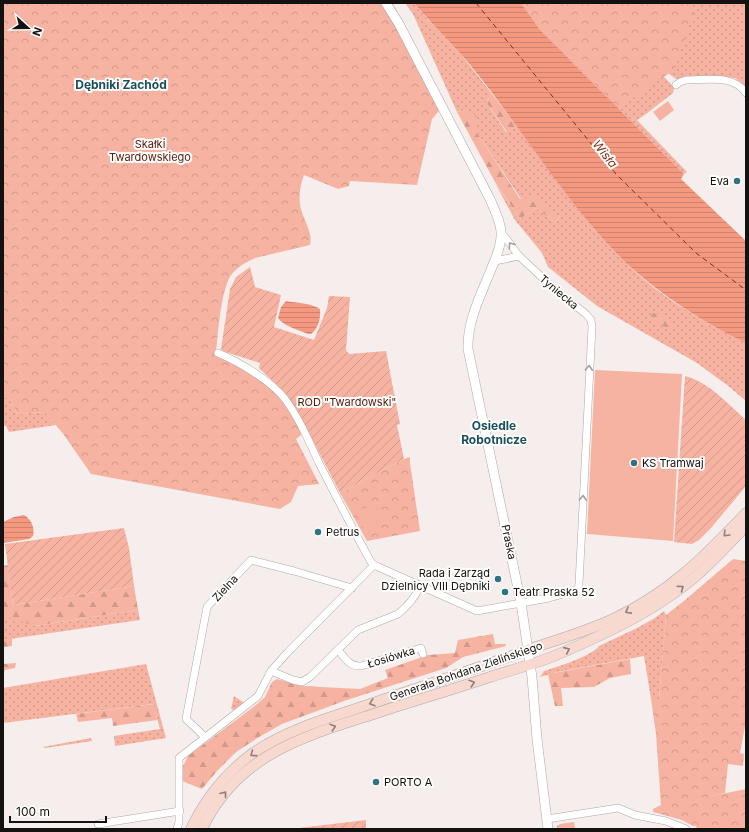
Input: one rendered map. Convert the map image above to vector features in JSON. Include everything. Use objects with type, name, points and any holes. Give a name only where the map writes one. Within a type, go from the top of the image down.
[{"type":"main road","name":"Generała Bohdana Zielińskiego","points":[[191,829],[208,799],[225,778],[248,757],[279,738],[324,720],[602,624],[664,590],[698,562],[746,513]]},
{"type":"main road","name":"Generała Bohdana Zielińskiego","points":[[202,829],[214,808],[231,785],[255,764],[277,750],[297,740],[319,732],[561,653],[610,630],[644,613],[667,598],[708,565],[746,526]]},
{"type":"street","name":"Tyniecka","points":[[386,3],[400,24],[490,199],[499,223],[501,235],[505,237],[519,256],[559,293],[583,312],[590,320],[592,327],[578,589],[549,598],[521,603]]},
{"type":"street","points":[[676,85],[686,80],[728,80],[736,83],[746,93]]},
{"type":"street","name":"Praska","points":[[501,235],[495,261],[471,322],[468,338],[468,349],[521,603],[530,664],[548,829]]},
{"type":"street","points":[[495,261],[519,256]]},
{"type":"street","points":[[218,353],[242,364],[270,384],[284,397],[296,416],[348,522],[374,565],[477,611],[521,603]]},
{"type":"street","name":"Zielna","points":[[205,737],[186,719],[207,607],[251,560],[352,588]]},
{"type":"street","points":[[177,829],[180,822],[178,758],[258,696],[271,672],[286,653],[374,565]]},
{"type":"street","points":[[271,672],[302,682],[310,677],[358,630],[398,614],[411,601],[420,586]]},
{"type":"street","name":"Łosiówka","points":[[338,650],[350,664],[355,666],[361,666],[420,648],[423,654]]},
{"type":"street","points":[[546,819],[618,808],[635,815],[666,821],[686,829]]},
{"type":"street","points":[[98,824],[180,811]]},
{"type":"green space","name":"Skałki Twardowskiego","points":[[3,3],[381,3],[396,24],[439,111],[432,119],[417,185],[350,181],[349,186],[338,189],[304,175],[301,187],[300,205],[309,231],[311,240],[310,245],[255,258],[249,261],[234,271],[228,280],[225,289],[216,353],[235,362],[280,396],[302,433],[296,439],[319,484],[298,486],[291,502],[280,509],[91,474],[64,435],[45,412],[17,414],[10,398],[3,398]]},
{"type":"green space","points":[[405,3],[414,3],[460,53],[492,94],[486,102],[506,132],[517,126],[581,213],[636,273],[668,298],[700,319],[746,343],[746,401],[697,363],[597,306],[548,267],[542,253],[515,220],[495,183],[520,219],[536,208],[555,222],[560,217],[521,199],[476,131],[466,110],[457,112],[413,14]]},
{"type":"green space","points":[[521,3],[534,3],[649,83],[664,77],[674,87],[673,93],[637,120],[687,172],[684,174],[539,29]]},
{"type":"green space","points":[[522,3],[689,3],[694,12],[675,69],[618,109],[580,68],[567,58],[533,23]]},
{"type":"green space","points":[[656,3],[746,3],[746,88],[735,78],[676,79],[664,70]]},
{"type":"green space","points":[[492,94],[517,126],[507,132],[486,102]]},
{"type":"green space","points":[[668,101],[674,110],[660,121],[653,112]]},
{"type":"green space","points":[[466,110],[476,115],[476,131],[520,199],[536,195],[560,217],[555,222],[536,208],[520,219],[495,182],[457,112]]},
{"type":"green space","name":"ROD \"Twardowski\"","points":[[250,267],[255,287],[281,295],[274,327],[314,340],[327,308],[329,296],[350,297],[346,350],[349,354],[386,351],[400,424],[397,425],[404,459],[340,493],[309,433],[284,392],[259,368],[260,363],[223,351],[221,349],[230,289],[236,277]]},
{"type":"green space","points":[[652,313],[667,315],[674,325],[671,330],[650,318]]},
{"type":"green space","name":"KS Tramwaj","points":[[595,370],[682,374],[673,541],[587,534]]},
{"type":"green space","points":[[685,376],[710,388],[746,420],[746,486],[711,528],[699,540],[692,544],[674,542]]},
{"type":"green space","points":[[3,398],[10,398],[17,414],[45,412],[56,425],[9,432],[6,426],[3,426]]},
{"type":"green space","points":[[410,457],[420,531],[367,541],[340,493]]},
{"type":"green space","points":[[379,504],[383,518],[361,523],[357,510]]},
{"type":"green space","points":[[377,520],[379,525],[363,529],[362,524]]},
{"type":"green space","points":[[124,528],[129,548],[134,586],[13,605],[5,544]]},
{"type":"green space","points":[[733,559],[746,561],[746,721],[740,753],[744,754],[743,766],[728,764],[725,793],[702,798],[746,789],[746,829],[697,829],[696,826],[682,820],[653,812],[653,809],[661,805],[656,734],[651,699],[659,699],[666,615]]},
{"type":"green space","points":[[8,565],[13,605],[134,586],[138,610],[35,626],[6,617],[3,606],[3,566]]},
{"type":"green space","points":[[3,606],[35,626],[138,610],[140,620],[3,640]]},
{"type":"green space","points":[[664,611],[666,615],[659,699],[651,699],[644,656],[557,672],[540,677],[544,671],[589,654],[599,646],[637,628]]},
{"type":"green space","points":[[493,634],[495,644],[506,644],[506,646],[463,657],[446,668],[344,701],[282,724],[236,752],[202,789],[182,781],[183,766],[188,756],[256,705],[265,697],[272,682],[277,679],[302,686],[360,689],[388,678],[385,670],[428,655],[455,653],[458,640]]},
{"type":"green space","points":[[12,638],[12,646],[3,647],[3,640]]},
{"type":"green space","points":[[630,659],[631,674],[610,678],[594,687],[561,688],[563,706],[555,706],[548,674]]},
{"type":"green space","points":[[16,663],[15,668],[5,670],[3,674],[3,664]]},
{"type":"green space","points":[[146,664],[166,738],[115,746],[114,736],[160,729],[153,704],[3,723],[3,688]]},
{"type":"green space","points":[[234,696],[244,703],[234,710],[231,709]]},
{"type":"green space","points":[[154,704],[157,720],[113,726],[112,718],[78,722],[76,714]]},
{"type":"green space","points":[[91,738],[92,741],[45,748],[43,747]]},
{"type":"green space","points":[[366,820],[366,829],[291,829]]},
{"type":"green space","points":[[574,822],[575,829],[557,829],[557,826],[560,824]]},
{"type":"water","name":"Wisła","points":[[414,3],[521,3],[539,29],[684,174],[681,179],[746,241],[746,343],[683,308],[640,275],[607,244],[556,181],[472,67]]},
{"type":"water","points":[[286,301],[308,304],[320,309],[320,316],[316,329],[311,334],[287,326],[280,321],[278,318],[281,307]]},
{"type":"water","points":[[24,515],[32,524],[33,536],[29,539],[3,543],[3,522],[14,517]]},
{"type":"ferry route","points":[[476,3],[616,174],[696,253],[746,290]]},
{"type":"place","name":"Eva","points":[[737,181]]},
{"type":"place","name":"KS Tramwaj","points":[[634,463]]},
{"type":"place","name":"Petrus","points":[[318,532]]},
{"type":"place","name":"Rada i Zarząd Dzielnicy VIII Dębniki","points":[[498,579]]},
{"type":"place","name":"Teatr Praska 52","points":[[505,592]]},
{"type":"place","name":"PORTO A","points":[[376,782]]},
{"type":"district","name":"Dębniki Zachód","points":[[121,85]]},
{"type":"district","name":"Osiedle Robotnicze","points":[[494,433]]}]
